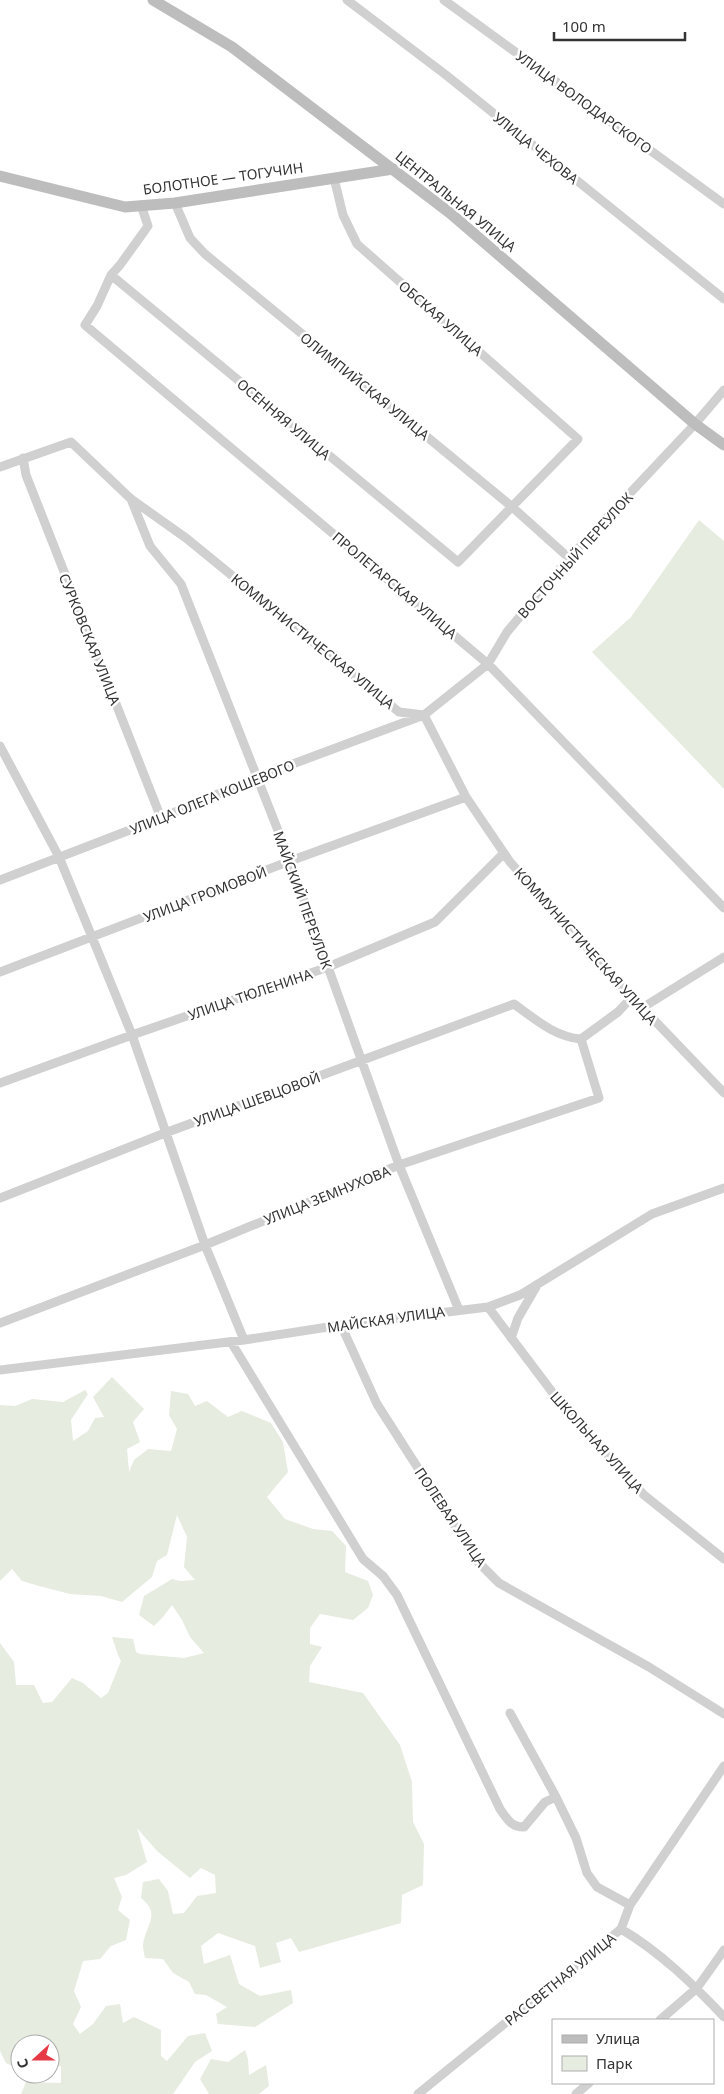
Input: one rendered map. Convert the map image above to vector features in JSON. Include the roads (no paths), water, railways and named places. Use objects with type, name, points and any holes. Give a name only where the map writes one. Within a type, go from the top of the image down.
[{"type":"main road","name":"ЦЕНТРАЛЬНАЯ УЛИЦА","points":[[153,0],[232,47],[450,213],[695,424],[724,446]]},
{"type":"main road","name":"БОЛОТНОЕ — ТОГУЧИН","points":[[0,176],[126,207],[175,203],[393,169]]},
{"type":"street","name":"УЛИЦА ЧЕХОВА","points":[[347,0],[446,75],[724,300]]},
{"type":"street","name":"УЛИЦА ВОЛОДАРСКОГО","points":[[444,0],[724,204]]},
{"type":"street","name":"ОБСКАЯ УЛИЦА","points":[[334,178],[343,215],[356,244],[578,440],[511,506]]},
{"type":"street","name":"ОЛИМПИЙСКАЯ УЛИЦА","points":[[175,203],[190,238],[205,254],[511,506],[569,558]]},
{"type":"street","points":[[111,275],[148,226],[141,205]]},
{"type":"street","name":"ОСЕННЯЯ УЛИЦА","points":[[111,275],[458,562],[511,506]]},
{"type":"street","name":"ПРОЛЕТАРСКАЯ УЛИЦА","points":[[111,275],[97,306],[85,325],[488,664],[724,908]]},
{"type":"street","name":"ВОСТОЧНЫЙ ПЕРЕУЛОК","points":[[424,715],[488,664],[507,632],[569,558],[695,424],[724,390]]},
{"type":"street","name":"КОММУНИСТИЧЕСКАЯ УЛИЦА","points":[[24,458],[71,442],[131,499],[186,538],[399,712],[424,715],[466,797],[510,862],[642,1008],[724,1092]]},
{"type":"street","points":[[0,467],[24,458]]},
{"type":"street","name":"СУРКОВСКАЯ УЛИЦА","points":[[24,458],[26,475],[161,818]]},
{"type":"street","name":"МАЙСКИЙ ПЕРЕУЛОК","points":[[131,499],[150,546],[181,584],[290,861],[399,1165],[459,1310]]},
{"type":"street","name":"УЛИЦА ОЛЕГА КОШЕВОГО","points":[[0,880],[161,818],[258,777],[424,715]]},
{"type":"street","points":[[0,746],[59,857],[92,937],[132,1035],[205,1245],[244,1340]]},
{"type":"street","name":"УЛИЦА ГРОМОВОЙ","points":[[0,972],[290,861],[466,797]]},
{"type":"street","name":"УЛИЦА ТЮЛЕНИНА","points":[[0,1083],[328,967],[435,922],[504,853]]},
{"type":"street","points":[[642,1008],[724,957]]},
{"type":"street","points":[[581,1039],[618,1012],[632,997]]},
{"type":"street","name":"УЛИЦА ШЕВЦОВОЙ","points":[[0,1198],[165,1133],[514,1004],[568,1038],[581,1039]]},
{"type":"street","name":"УЛИЦА ЗЕМНУХОВА","points":[[0,1323],[205,1245],[399,1165],[599,1098],[581,1039]]},
{"type":"street","name":"МАЙСКАЯ УЛИЦА","points":[[0,1370],[232,1342],[341,1325],[488,1307],[520,1295],[652,1214],[724,1188]]},
{"type":"street","points":[[511,1338],[518,1318],[537,1284]]},
{"type":"street","name":"ШКОЛЬНАЯ УЛИЦА","points":[[488,1307],[562,1406],[644,1495],[724,1559]]},
{"type":"street","name":"ПОЛЕВАЯ УЛИЦА","points":[[341,1325],[377,1404],[478,1562],[499,1584],[649,1667],[724,1714]]},
{"type":"street","points":[[232,1342],[363,1559],[383,1576],[397,1596],[508,1821],[516,1827],[524,1827],[545,1802],[556,1797]]},
{"type":"street","points":[[510,1713],[576,1838],[587,1873],[597,1887],[630,1905]]},
{"type":"street","name":"РАССВЕТНАЯ УЛИЦА","points":[[418,2094],[621,1929],[630,1905],[724,1766]]},
{"type":"street","points":[[621,1929],[641,1941],[696,1988],[724,2017]]},
{"type":"street","points":[[661,2019],[696,1988],[724,1950]]},
{"type":"street","points":[[576,2094],[588,2084]]}]
